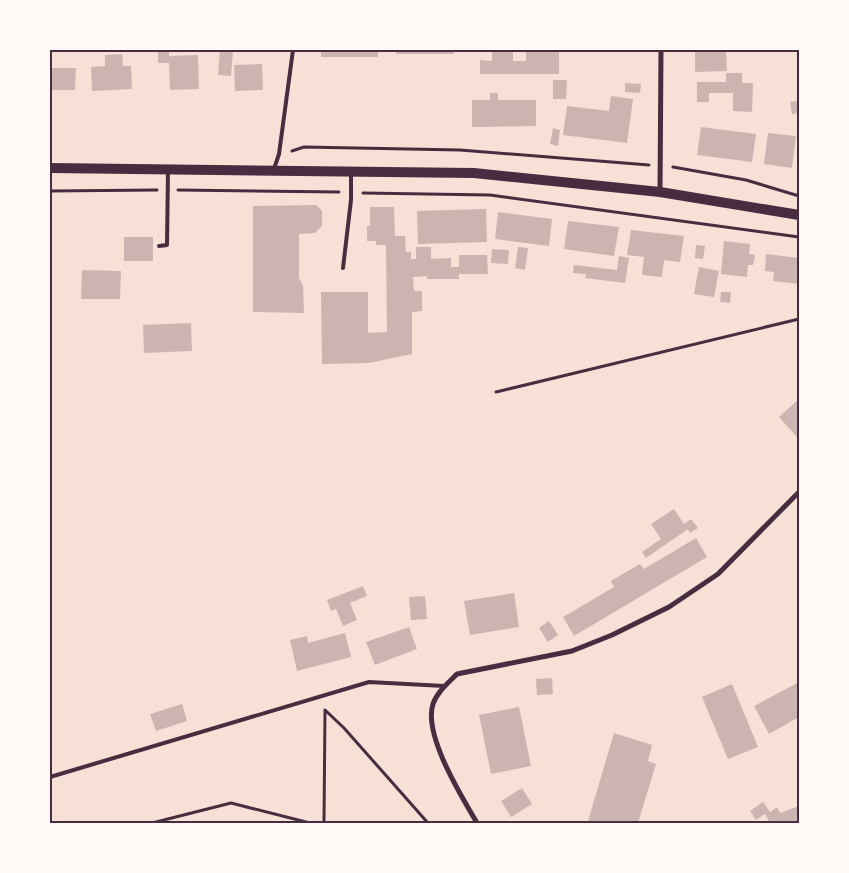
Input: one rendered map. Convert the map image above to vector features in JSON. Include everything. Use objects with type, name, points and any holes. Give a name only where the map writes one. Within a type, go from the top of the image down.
[{"type":"main road","points":[[50,168],[274,169],[474,173],[660,192],[799,215]]},
{"type":"street","points":[[660,192],[661,50]]},
{"type":"street","points":[[477,823],[442,759],[434,732],[433,705],[444,686],[457,674],[572,651],[612,635],[669,607],[718,574],[799,492]]},
{"type":"lane","points":[[274,169],[279,154],[293,50]]},
{"type":"lane","points":[[159,246],[167,245],[169,169]]},
{"type":"lane","points":[[343,268],[351,192],[351,171]]},
{"type":"lane","points":[[50,777],[369,682],[444,686]]},
{"type":"path","points":[[50,191],[167,190],[490,195],[799,236]]},
{"type":"path","points":[[496,392],[799,319]]},
{"type":"path","points":[[324,823],[325,710],[344,728],[428,823]]},
{"type":"path","points":[[152,823],[231,803],[310,823]]},
{"type":"building","points":[[158,50],[169,50],[169,56],[198,55],[199,89],[170,90],[169,63],[158,63]]},
{"type":"building","points":[[220,50],[233,50],[231,76],[218,75]]},
{"type":"building","points":[[321,50],[378,50],[378,57],[321,57]]},
{"type":"building","points":[[396,50],[454,50],[454,54],[396,54]]},
{"type":"building","points":[[492,50],[513,50],[513,61],[526,61],[526,50],[559,50],[559,74],[480,74],[480,60],[492,61]]},
{"type":"building","points":[[695,50],[726,50],[727,71],[695,72]]},
{"type":"building","points":[[122,54],[123,66],[131,66],[132,89],[92,91],[91,67],[105,66],[105,55]]},
{"type":"building","points":[[262,64],[263,90],[235,91],[234,65]]},
{"type":"building","points":[[50,68],[76,68],[75,90],[50,90]]},
{"type":"building","points":[[726,73],[742,73],[742,83],[753,83],[752,112],[733,111],[733,93],[709,93],[709,102],[697,102],[697,82],[726,82]]},
{"type":"building","points":[[553,80],[567,80],[566,99],[553,99]]},
{"type":"building","points":[[625,83],[641,84],[640,93],[625,92]]},
{"type":"building","points":[[490,93],[498,93],[498,100],[536,100],[536,126],[472,127],[472,100],[490,100]]},
{"type":"building","points":[[611,96],[633,99],[627,143],[563,135],[567,106],[609,111]]},
{"type":"building","points":[[799,101],[799,113],[792,114],[790,102]]},
{"type":"building","points":[[701,127],[756,134],[752,162],[697,155]]},
{"type":"building","points":[[553,128],[560,130],[558,146],[550,144]]},
{"type":"building","points":[[768,133],[796,136],[792,168],[764,164]]},
{"type":"building","points":[[316,205],[322,211],[322,226],[315,233],[299,234],[299,278],[303,286],[304,313],[253,312],[253,206]]},
{"type":"building","points":[[370,207],[394,207],[395,236],[405,236],[406,252],[411,252],[411,259],[416,259],[416,247],[431,247],[431,259],[451,258],[451,267],[459,267],[459,255],[487,255],[488,274],[459,274],[459,279],[427,279],[427,276],[413,277],[414,291],[422,291],[422,311],[412,312],[412,354],[369,363],[322,364],[321,292],[368,292],[368,333],[387,332],[386,245],[376,245],[376,241],[367,241],[367,226],[370,226]]},
{"type":"building","points":[[486,209],[487,242],[418,244],[417,211]]},
{"type":"building","points":[[498,212],[552,219],[549,246],[495,239]]},
{"type":"building","points":[[568,221],[619,227],[614,256],[564,249]]},
{"type":"building","points":[[631,230],[684,236],[680,262],[664,260],[662,277],[642,275],[644,257],[627,255]]},
{"type":"building","points":[[124,237],[153,237],[153,261],[124,261]]},
{"type":"building","points":[[724,241],[750,244],[749,254],[755,255],[753,265],[748,265],[747,277],[721,274]]},
{"type":"building","points":[[696,245],[705,246],[703,259],[695,258]]},
{"type":"building","points":[[518,247],[528,248],[525,270],[515,268]]},
{"type":"building","points":[[492,249],[509,250],[508,264],[491,263]]},
{"type":"building","points":[[766,254],[799,258],[799,284],[773,281],[774,272],[765,271]]},
{"type":"building","points":[[619,256],[629,258],[625,283],[585,278],[586,274],[573,273],[574,265],[617,270]]},
{"type":"building","points":[[699,267],[719,271],[714,297],[694,294]]},
{"type":"building","points":[[82,270],[121,271],[120,299],[81,299]]},
{"type":"building","points":[[721,292],[731,292],[730,303],[720,302]]},
{"type":"building","points":[[191,323],[192,351],[144,353],[143,325]]},
{"type":"building","points":[[799,399],[799,435],[797,437],[779,417]]},
{"type":"building","points":[[674,509],[684,524],[691,519],[698,528],[690,533],[688,529],[646,558],[642,552],[661,539],[651,524]]},
{"type":"building","points":[[696,538],[707,557],[574,636],[563,617],[614,587],[611,581],[640,564],[644,569]]},
{"type":"building","points":[[363,586],[367,596],[350,603],[357,620],[343,626],[336,609],[331,611],[327,600]]},
{"type":"building","points":[[514,593],[519,627],[470,635],[464,601]]},
{"type":"building","points":[[425,596],[427,619],[411,620],[409,597]]},
{"type":"building","points":[[549,621],[558,635],[548,642],[539,628]]},
{"type":"building","points":[[409,627],[417,649],[375,665],[366,642]]},
{"type":"building","points":[[345,633],[351,657],[297,671],[290,640],[307,636],[308,643]]},
{"type":"building","points":[[552,678],[553,694],[537,695],[536,679]]},
{"type":"building","points":[[799,682],[799,717],[769,734],[754,706]]},
{"type":"building","points":[[732,684],[758,747],[728,759],[702,697]]},
{"type":"building","points":[[182,704],[187,721],[156,731],[150,714]]},
{"type":"building","points":[[519,707],[531,766],[491,774],[479,715]]},
{"type":"building","points":[[614,733],[652,745],[648,761],[656,764],[638,823],[596,823],[588,821]]},
{"type":"building","points":[[522,788],[532,804],[511,817],[501,801]]},
{"type":"building","points":[[763,802],[770,812],[777,807],[780,813],[799,806],[799,823],[770,823],[765,814],[756,820],[750,811]]}]
